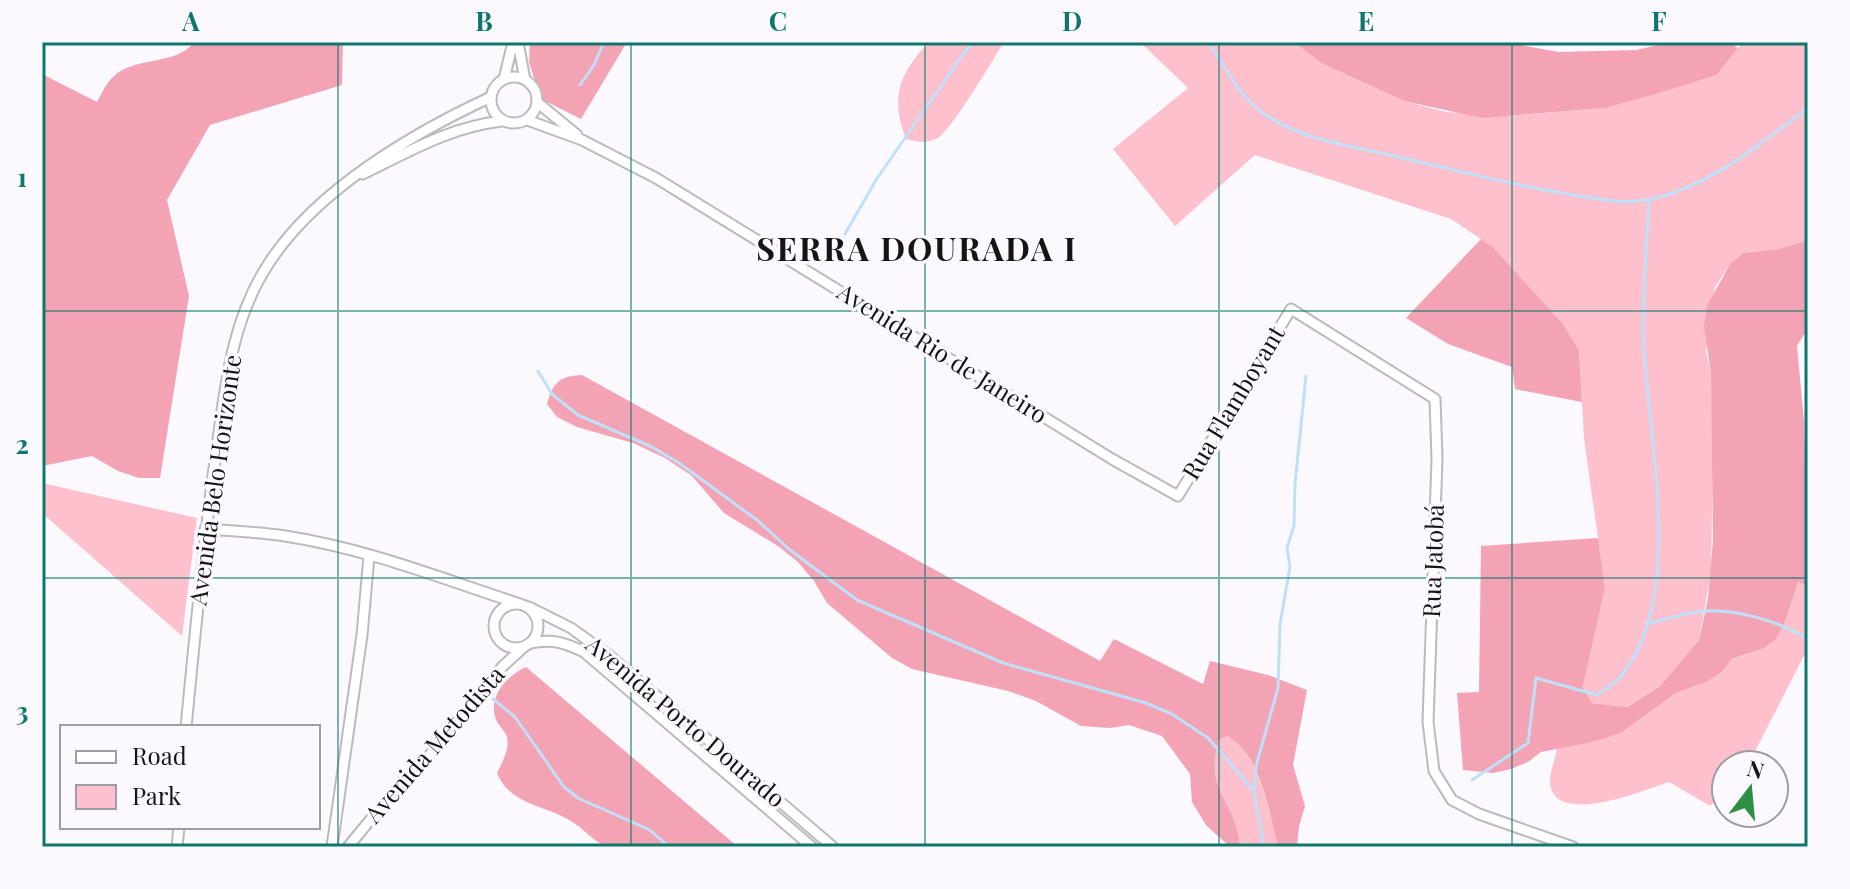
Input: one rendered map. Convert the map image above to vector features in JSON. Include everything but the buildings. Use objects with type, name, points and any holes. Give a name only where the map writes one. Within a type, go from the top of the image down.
[{"type":"street","points":[[504,79],[516,42]]},
{"type":"street","points":[[516,42],[525,80]]},
{"type":"street","points":[[515,77],[525,80],[535,89],[537,102],[534,112],[527,120],[515,124],[502,121],[493,111],[491,97],[495,86],[504,79],[515,77]]},
{"type":"street","name":"Avenida Belo Horizonte","points":[[186,725],[205,529],[226,378],[242,315],[252,291],[293,231],[353,179],[388,152],[491,97]]},
{"type":"street","name":"Avenida Rio de Janeiro","points":[[537,102],[582,140]]},
{"type":"street","name":"Avenida Rio de Janeiro","points":[[527,120],[582,140],[656,178],[1112,459],[1178,496]]},
{"type":"street","name":"Avenida Belo Horizonte","points":[[353,179],[443,134],[466,126],[502,121]]},
{"type":"street","name":"Rua Flamboyant","points":[[1178,496],[1291,309],[1435,399]]},
{"type":"street","name":"Rua Jatobá","points":[[1435,399],[1437,459],[1428,722],[1434,771],[1452,800],[1479,814],[1573,847]]},
{"type":"street","name":"Avenida Porto Dourado","points":[[205,529],[284,536],[369,556],[524,606],[571,628],[611,657],[833,847]]},
{"type":"street","points":[[332,847],[362,635],[369,556]]},
{"type":"street","points":[[512,604],[524,606],[538,622],[537,633],[528,644],[514,648],[503,644],[494,630],[495,618],[502,609],[512,604]]},
{"type":"street","name":"Avenida Porto Dourado","points":[[528,644],[551,640],[565,642],[584,652],[812,847]]},
{"type":"street","name":"Avenida Metodista","points":[[348,847],[503,666],[528,644]]},
{"type":"green space","points":[[929,42],[1004,42],[953,122],[938,138],[918,142],[906,139],[898,98],[910,65]]},
{"type":"green space","points":[[1140,42],[1294,42],[1321,63],[1404,101],[1446,112],[1510,116],[1606,108],[1717,75],[1743,42],[1808,42],[1808,240],[1779,249],[1743,253],[1730,264],[1715,287],[1706,352],[1711,373],[1713,444],[1711,572],[1699,640],[1660,686],[1626,707],[1592,703],[1583,687],[1605,588],[1584,439],[1579,350],[1563,324],[1493,247],[1451,219],[1255,155],[1175,226],[1113,149],[1188,88]]},
{"type":"green space","points":[[42,483],[197,518],[182,636],[42,513]]},
{"type":"green space","points":[[1798,582],[1808,586],[1808,648],[1756,749],[1710,749],[1710,806],[1669,782],[1603,802],[1568,803],[1556,797],[1550,780],[1557,747],[1597,741],[1621,733],[1676,693],[1708,681],[1722,672],[1732,659],[1748,654]]},
{"type":"green space","points":[[1227,736],[1248,756],[1255,770],[1278,847],[1240,847],[1238,831],[1215,773],[1219,740]]},
{"type":"shaded area","points":[[194,42],[343,42],[342,85],[210,125],[167,200],[189,296],[160,478],[139,478],[118,471],[92,456],[42,466],[42,74],[97,102],[109,82],[123,70],[177,55]]},
{"type":"shaded area","points":[[530,42],[627,42],[581,119],[541,99],[529,62]]},
{"type":"shaded area","points":[[1294,42],[1504,42],[1559,52],[1636,50],[1671,42],[1729,42],[1738,48],[1717,75],[1606,108],[1482,118],[1404,101],[1321,63]]},
{"type":"shaded area","points":[[1481,239],[1493,247],[1563,324],[1579,350],[1582,402],[1515,389],[1512,367],[1448,344],[1406,318]]},
{"type":"shaded area","points":[[1808,240],[1808,328],[1797,346],[1804,421],[1808,586],[1798,582],[1776,639],[1764,648],[1732,659],[1722,672],[1676,693],[1621,733],[1541,752],[1511,769],[1493,773],[1463,770],[1457,693],[1479,692],[1481,546],[1598,538],[1605,588],[1583,687],[1592,703],[1627,707],[1660,686],[1699,640],[1708,599],[1713,540],[1711,373],[1704,326],[1707,306],[1730,264],[1743,253],[1779,249]]},
{"type":"shaded area","points":[[582,375],[1100,661],[1114,639],[1203,684],[1210,661],[1268,675],[1307,690],[1293,765],[1305,806],[1297,847],[1278,847],[1256,770],[1239,745],[1227,736],[1219,740],[1215,773],[1238,831],[1240,847],[1230,847],[1206,825],[1192,802],[1190,774],[1162,736],[1129,725],[1110,728],[1081,726],[1036,701],[1008,691],[912,669],[892,658],[827,603],[798,562],[724,513],[692,476],[665,458],[633,443],[577,427],[557,417],[547,404],[552,390],[563,379]]},
{"type":"shaded area","points":[[526,667],[738,847],[607,847],[571,821],[510,792],[497,773],[508,742],[497,722],[494,705],[505,682]]},
{"type":"waterway","points":[[580,85],[594,65],[604,42]]},
{"type":"waterway","points":[[845,234],[876,180],[974,42]]},
{"type":"waterway","points":[[1208,42],[1246,98],[1263,113],[1296,131],[1511,183],[1612,201],[1652,199],[1695,184],[1734,162],[1808,108]]},
{"type":"waterway","points":[[1472,780],[1528,743],[1536,678],[1597,695],[1621,676],[1642,641],[1653,601],[1658,556],[1655,460],[1643,328],[1649,200]]},
{"type":"waterway","points":[[538,371],[552,394],[578,415],[652,447],[679,463],[757,520],[790,550],[857,600],[1003,663],[1146,703],[1172,714],[1208,738],[1254,791]]},
{"type":"waterway","points":[[1264,847],[1254,791],[1256,766],[1278,688],[1280,624],[1290,567],[1287,548],[1294,526],[1306,376]]},
{"type":"waterway","points":[[1650,623],[1698,612],[1731,612],[1772,622],[1808,639]]},
{"type":"waterway","points":[[493,699],[515,717],[564,787],[578,798],[650,830],[669,847]]},
{"type":"district","name":"SERRA DOURADA I","points":[[917,250]]}]
